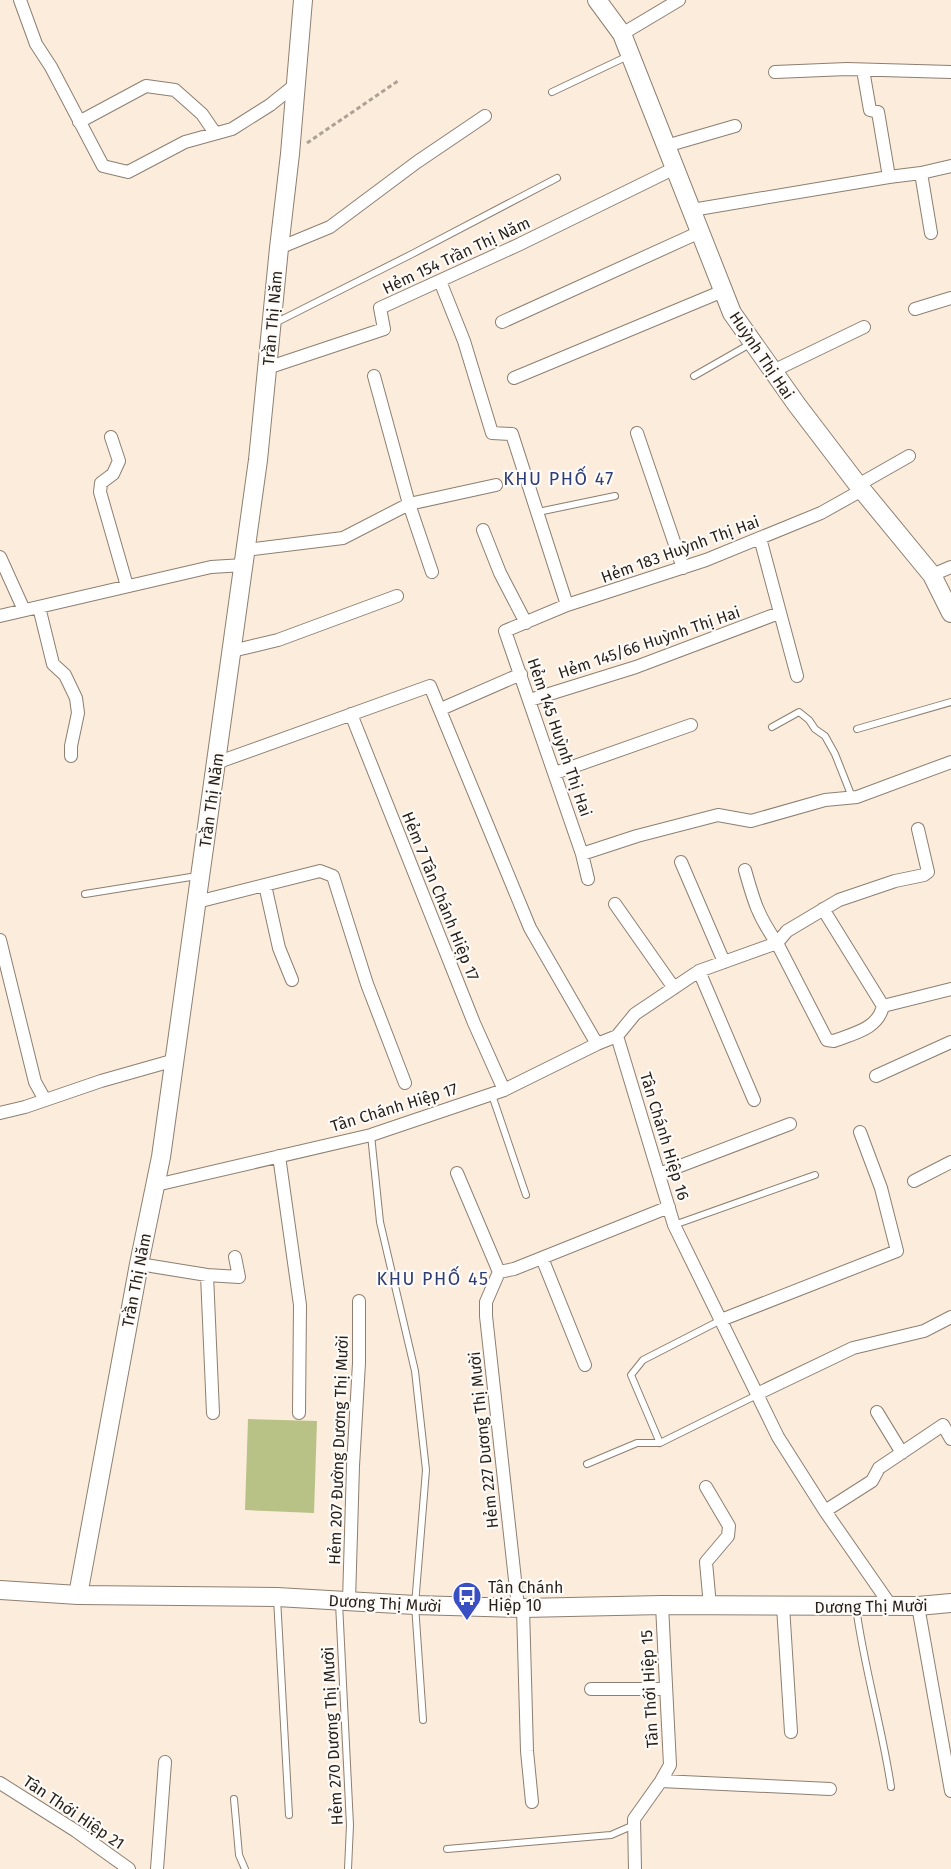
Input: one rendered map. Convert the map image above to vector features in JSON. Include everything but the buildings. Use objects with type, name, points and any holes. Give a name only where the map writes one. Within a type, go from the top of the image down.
[{"type":"street","points":[[20,0],[36,44],[51,67],[103,166],[128,172],[185,142],[232,129],[270,105],[295,85]]},
{"type":"street","name":"Trần Thị Năm","points":[[78,1594],[139,1264],[156,1185],[175,1060],[258,460],[279,248],[291,154],[303,0]]},
{"type":"street","name":"Huỳnh Thị Hai","points":[[597,0],[622,34],[732,313],[860,488],[932,575],[951,614]]},
{"type":"street","points":[[622,34],[679,0]]},
{"type":"street","points":[[863,70],[870,110],[878,112],[889,177]]},
{"type":"street","points":[[775,72],[863,70],[951,72]]},
{"type":"street","points":[[79,122],[147,86],[175,90],[202,114],[215,133]]},
{"type":"street","points":[[279,248],[330,227],[417,162],[485,116]]},
{"type":"street","points":[[666,146],[735,126]]},
{"type":"street","points":[[692,210],[921,173],[951,166]]},
{"type":"street","name":"Hẻm 154 Trần Thị Năm","points":[[267,368],[384,329],[380,308],[556,227],[675,168]]},
{"type":"street","points":[[921,173],[931,233]]},
{"type":"street","points":[[502,322],[700,232]]},
{"type":"street","points":[[440,281],[464,340],[492,433],[512,434],[567,605]]},
{"type":"street","points":[[514,378],[723,291]]},
{"type":"street","points":[[915,309],[951,298]]},
{"type":"street","points":[[773,372],[864,327]]},
{"type":"street","points":[[374,376],[410,504],[432,572]]},
{"type":"street","points":[[638,433],[683,568]]},
{"type":"street","points":[[111,437],[119,461],[112,474],[101,483],[100,492],[127,586]]},
{"type":"street","name":"Hẻm 183 Huỳnh Thị Hai","points":[[505,631],[567,605],[683,568],[821,513],[909,456]]},
{"type":"street","points":[[0,616],[245,558],[343,538],[410,504],[496,485]]},
{"type":"street","points":[[483,530],[500,573],[526,623]]},
{"type":"street","points":[[760,538],[798,676]]},
{"type":"street","points":[[0,557],[24,610]]},
{"type":"street","points":[[932,575],[951,567]]},
{"type":"street","points":[[232,651],[278,640],[397,596]]},
{"type":"street","points":[[39,607],[53,664],[65,675],[76,698],[78,713],[71,756]]},
{"type":"street","name":"Hẻm 145/66 Huỳnh Thị Hai","points":[[530,700],[636,667],[779,613]]},
{"type":"street","name":"Hẻm 145 Huỳnh Thị Hai","points":[[505,631],[555,773],[588,879]]},
{"type":"street","points":[[441,709],[520,674]]},
{"type":"street","points":[[216,763],[430,686],[530,928],[597,1044],[617,1036],[635,1014],[699,971],[777,943],[787,931],[839,900],[928,872],[918,830]]},
{"type":"street","name":"Hẻm 7 Tân Chánh Hiệp 17","points":[[351,714],[474,1023],[504,1090]]},
{"type":"street","points":[[555,773],[691,725]]},
{"type":"street","points":[[582,854],[637,836],[718,815],[752,821],[825,800],[857,797],[951,762]]},
{"type":"street","points":[[681,862],[724,962]]},
{"type":"street","points":[[745,870],[756,910],[764,926],[777,943],[827,1040],[834,1041],[875,1024],[881,1016],[883,1006],[823,909]]},
{"type":"street","points":[[197,902],[320,871],[333,876],[367,984],[405,1083]]},
{"type":"street","points":[[265,885],[279,948],[292,980]]},
{"type":"street","points":[[615,904],[674,988]]},
{"type":"street","points":[[0,940],[35,1082],[45,1100]]},
{"type":"street","points":[[699,971],[754,1100]]},
{"type":"street","points":[[883,1006],[951,989]]},
{"type":"street","name":"Tân Chánh Hiệp 16","points":[[617,1036],[674,1225],[778,1437],[825,1511],[891,1606]]},
{"type":"street","points":[[876,1076],[951,1042]]},
{"type":"street","name":"Tân Chánh Hiệp 17","points":[[156,1185],[371,1135],[504,1090],[597,1044]]},
{"type":"street","points":[[0,1113],[175,1060]]},
{"type":"street","points":[[659,1174],[790,1124]]},
{"type":"street","points":[[721,1320],[897,1251],[881,1188],[860,1132]]},
{"type":"street","points":[[279,1156],[300,1305],[299,1413]]},
{"type":"street","points":[[914,1181],[951,1162]]},
{"type":"street","points":[[458,1173],[499,1272],[514,1269],[669,1207]]},
{"type":"street","points":[[139,1264],[207,1275],[239,1277],[235,1257]]},
{"type":"street","points":[[542,1258],[585,1365]]},
{"type":"street","name":"Hẻm 227 Dương Thị Mười","points":[[499,1272],[486,1302],[486,1316],[520,1607],[527,1751],[532,1802]]},
{"type":"street","points":[[207,1275],[213,1413]]},
{"type":"street","name":"Hẻm 207 Đường Dương Thị Mười","points":[[344,1601],[360,1363],[359,1301]]},
{"type":"street","points":[[757,1394],[853,1348],[924,1331],[951,1317]]},
{"type":"street","points":[[877,1412],[902,1453]]},
{"type":"street","points":[[825,1511],[872,1481],[879,1468],[943,1425],[951,1439]]},
{"type":"street","points":[[706,1487],[729,1526],[728,1536],[706,1562],[710,1606]]},
{"type":"street","name":"Dương Thị Mười","points":[[0,1590],[78,1594],[277,1597],[415,1605],[520,1607],[918,1606],[951,1603]]},
{"type":"street","name":"Tân Thới Hiệp 15","points":[[634,1824],[634,1819],[670,1765],[662,1605]]},
{"type":"street","points":[[783,1606],[791,1732]]},
{"type":"street","points":[[918,1606],[951,1791]]},
{"type":"street","points":[[591,1689],[666,1689]]},
{"type":"street","points":[[157,1869],[165,1762]]},
{"type":"street","points":[[661,1781],[830,1789]]},
{"type":"street","name":"Tân Thới Hiệp 21","points":[[0,1783],[76,1831],[129,1869]]},
{"type":"street","points":[[634,1824],[635,1869]]},
{"type":"lane","points":[[552,92],[630,55]]},
{"type":"lane","points":[[271,324],[412,255],[557,178]]},
{"type":"lane","points":[[694,376],[753,343]]},
{"type":"lane","points":[[537,512],[615,496]]},
{"type":"lane","points":[[857,729],[951,702]]},
{"type":"lane","points":[[772,728],[799,712],[809,720],[815,729],[825,736],[835,754],[852,797]]},
{"type":"lane","points":[[85,894],[200,876]]},
{"type":"lane","points":[[492,1094],[526,1195]]},
{"type":"lane","points":[[371,1135],[380,1222],[415,1371],[426,1470],[415,1605],[423,1720]]},
{"type":"lane","points":[[674,1225],[814,1175]]},
{"type":"lane","points":[[660,1443],[631,1375],[643,1360],[721,1320]]},
{"type":"lane","points":[[586,1464],[638,1443],[660,1443],[757,1394]]},
{"type":"lane","points":[[277,1597],[289,1815]]},
{"type":"lane","name":"Hẻm 270 Dương Thị Mười","points":[[344,1601],[350,1825],[348,1869]]},
{"type":"lane","points":[[856,1606],[861,1646],[886,1752],[891,1787]]},
{"type":"lane","points":[[234,1799],[239,1855],[245,1869]]},
{"type":"lane","points":[[447,1849],[611,1835],[634,1824]]},
{"type":"path","points":[[291,154],[398,81]]},
{"type":"green space","points":[[248,1419],[317,1421],[314,1513],[245,1510]]},
{"type":"place","name":"Tân Chánh Hiệp 10","points":[[467,1622]]},
{"type":"district","name":"KHU PHỐ 47","points":[[559,479]]},
{"type":"district","name":"KHU PHỐ 45","points":[[433,1279]]}]
